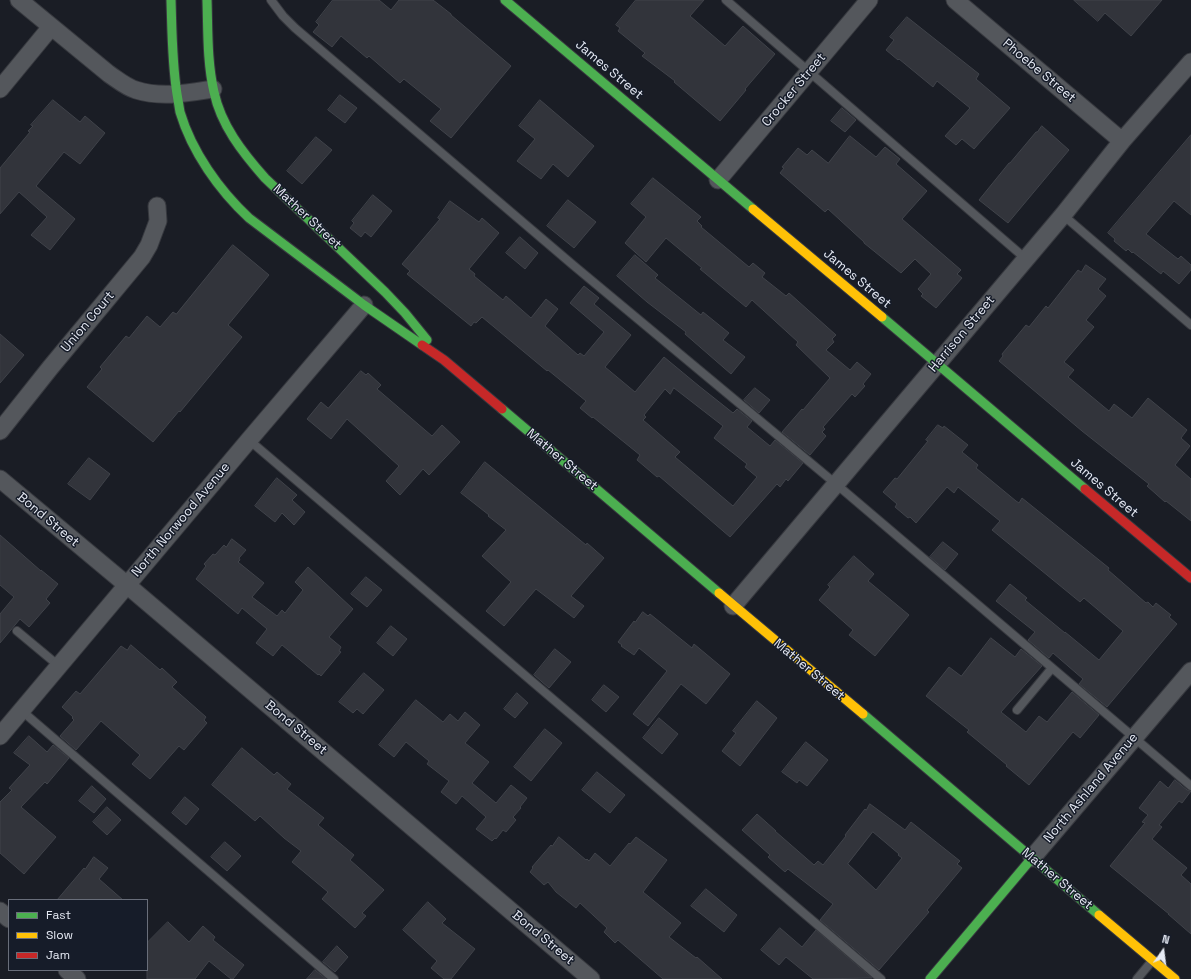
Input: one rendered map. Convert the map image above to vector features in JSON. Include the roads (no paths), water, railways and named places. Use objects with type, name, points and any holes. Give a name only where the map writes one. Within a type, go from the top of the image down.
[{"type":"main road","name":"Mather Street","points":[[171,0],[174,75],[180,111],[188,133],[206,167],[236,206],[249,218],[364,305],[444,360],[1175,979]]},
{"type":"main road","name":"Mather Street","points":[[207,0],[212,89],[227,126],[245,155],[275,188],[402,309],[444,360]]},
{"type":"main road","name":"James Street","points":[[505,0],[1191,578]]},
{"type":"main road","name":"North Ashland Avenue","points":[[930,979],[1032,858]]},
{"type":"street","points":[[19,0],[123,84],[148,93],[176,94],[212,89]]},
{"type":"street","name":"Crocker Street","points":[[718,180],[869,0]]},
{"type":"street","name":"Phoebe Street","points":[[955,0],[1122,142]]},
{"type":"street","points":[[0,89],[51,27]]},
{"type":"street","name":"Harrison Street","points":[[733,606],[1063,215],[1122,142],[1189,69]]},
{"type":"street","name":"Union Court","points":[[0,431],[142,257],[149,245],[158,221],[157,206]]},
{"type":"street","name":"North Norwood Avenue","points":[[0,736],[22,712],[127,585],[364,305]]},
{"type":"street","name":"Bond Street","points":[[0,479],[591,979]]},
{"type":"street","name":"North Ashland Avenue","points":[[1032,858],[1191,671]]},
{"type":"street","points":[[0,911],[8,918]]},
{"type":"street","points":[[68,971],[77,979]]},
{"type":"lane","points":[[271,0],[279,12],[295,28],[573,265],[836,484],[1191,786]]},
{"type":"lane","points":[[726,0],[1026,259]]},
{"type":"lane","points":[[1063,215],[1191,325]]},
{"type":"lane","points":[[249,440],[881,979]]},
{"type":"lane","points":[[18,631],[59,666]]},
{"type":"lane","points":[[1017,710],[1052,668]]},
{"type":"lane","points":[[22,712],[334,979]]},
{"type":"lane","points":[[1137,979],[1153,960]]}]
